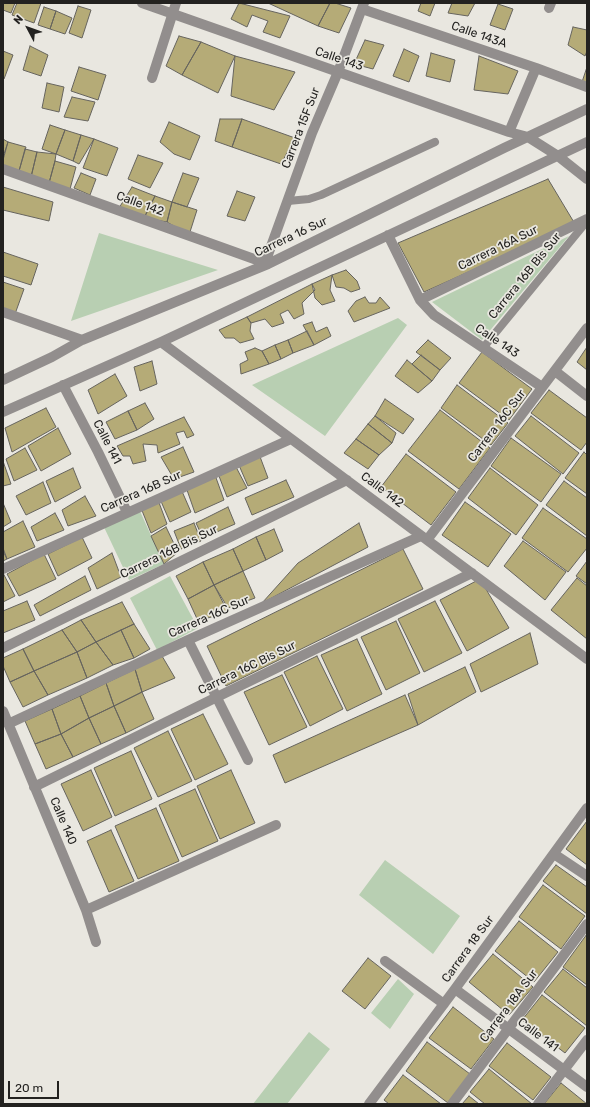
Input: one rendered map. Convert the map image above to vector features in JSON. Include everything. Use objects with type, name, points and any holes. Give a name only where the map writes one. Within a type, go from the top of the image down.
[{"type":"street","name":"Calle 143","points":[[142,3],[509,132],[528,137]]},
{"type":"street","points":[[152,78],[176,3]]},
{"type":"street","name":"Calle 143A","points":[[363,6],[587,87]]},
{"type":"street","name":"Carrera 15F Sur","points":[[267,263],[312,133],[338,72],[363,6]]},
{"type":"street","points":[[509,132],[536,68]]},
{"type":"street","name":"Carrera 16 Sur","points":[[3,380],[52,357],[82,340],[267,263],[587,109]]},
{"type":"street","points":[[528,137],[558,156],[587,179]]},
{"type":"street","points":[[3,412],[161,342],[587,142]]},
{"type":"street","name":"Calle 142","points":[[3,169],[267,263]]},
{"type":"street","name":"Carrera 16A Sur","points":[[420,300],[587,220]]},
{"type":"street","name":"Calle 143","points":[[388,236],[420,300],[434,315],[542,387]]},
{"type":"street","points":[[3,312],[82,340]]},
{"type":"street","name":"Carrera 16C Sur","points":[[8,724],[188,640],[424,538],[587,328]]},
{"type":"street","name":"Calle 142","points":[[161,342],[587,659]]},
{"type":"street","points":[[555,371],[587,396]]},
{"type":"street","name":"Calle 141","points":[[63,385],[127,512]]},
{"type":"street","name":"Carrera 16B Sur","points":[[3,569],[291,438]]},
{"type":"street","name":"Carrera 16B Bis Sur","points":[[3,648],[347,480]]},
{"type":"street","name":"Carrera 16C Bis Sur","points":[[34,787],[472,574]]},
{"type":"street","points":[[188,640],[248,760]]},
{"type":"street","name":"Calle 140","points":[[3,711],[86,910],[96,942]]},
{"type":"street","name":"Carrera 18 Sur","points":[[369,1104],[455,990],[587,808]]},
{"type":"street","points":[[86,910],[276,824]]},
{"type":"street","points":[[554,854],[587,876]]},
{"type":"street","name":"Carrera 18A Sur","points":[[452,1104],[587,924]]},
{"type":"street","points":[[385,961],[444,1004]]},
{"type":"street","name":"Calle 141","points":[[455,990],[587,1088]]},
{"type":"street","points":[[538,1104],[587,1040]]},
{"type":"lane","points":[[288,201],[309,199],[321,195],[435,142]]},
{"type":"lane","name":"Carrera 16B Bis Sur","points":[[483,348],[587,220]]},
{"type":"green space","points":[[99,233],[218,270],[71,321]]},
{"type":"green space","points":[[569,236],[482,340],[432,302]]},
{"type":"green space","points":[[398,318],[407,325],[325,436],[252,385]]},
{"type":"green space","points":[[139,509],[164,564],[129,580],[103,525]]},
{"type":"green space","points":[[170,576],[198,628],[157,650],[130,598]]},
{"type":"green space","points":[[385,860],[460,916],[433,954],[359,895]]},
{"type":"green space","points":[[398,979],[414,994],[390,1029],[371,1013]]},
{"type":"green space","points":[[309,1032],[330,1049],[287,1104],[253,1104]]},
{"type":"building","points":[[3,3],[15,3],[11,13],[3,10]]},
{"type":"building","points":[[17,3],[41,3],[34,23],[12,15]]},
{"type":"building","points":[[239,3],[290,16],[280,38],[263,32],[268,21],[252,15],[247,27],[231,19]]},
{"type":"building","points":[[268,3],[330,3],[318,26]]},
{"type":"building","points":[[330,3],[351,8],[339,33],[318,26]]},
{"type":"building","points":[[421,3],[435,3],[430,16],[418,11]]},
{"type":"building","points":[[452,3],[475,3],[468,16],[448,13]]},
{"type":"building","points":[[498,4],[513,9],[505,30],[490,25]]},
{"type":"building","points":[[78,6],[91,10],[82,38],[69,33]]},
{"type":"building","points":[[44,7],[56,11],[50,29],[38,25]]},
{"type":"building","points":[[56,11],[72,18],[65,34],[50,29]]},
{"type":"building","points":[[573,27],[587,30],[587,51],[585,56],[568,45]]},
{"type":"building","points":[[179,36],[201,42],[182,75],[166,66]]},
{"type":"building","points":[[365,40],[384,45],[373,69],[354,64]]},
{"type":"building","points":[[201,42],[235,56],[218,93],[182,75]]},
{"type":"building","points":[[30,46],[48,55],[41,76],[23,70]]},
{"type":"building","points":[[404,49],[419,56],[409,82],[393,76]]},
{"type":"building","points":[[3,51],[13,55],[4,79],[3,79]]},
{"type":"building","points":[[431,53],[455,60],[450,82],[426,76]]},
{"type":"building","points":[[235,56],[295,72],[274,110],[231,96]]},
{"type":"building","points":[[479,56],[518,71],[508,94],[474,90]]},
{"type":"building","points":[[79,67],[106,75],[98,100],[71,91]]},
{"type":"building","points":[[587,67],[587,83],[582,82]]},
{"type":"building","points":[[47,83],[64,87],[59,112],[42,108]]},
{"type":"building","points":[[72,97],[95,102],[88,121],[64,117]]},
{"type":"building","points":[[220,119],[242,119],[232,147],[215,141]]},
{"type":"building","points":[[242,119],[295,138],[281,164],[232,147]]},
{"type":"building","points":[[169,122],[200,136],[190,160],[174,154],[160,142]]},
{"type":"building","points":[[50,125],[65,130],[56,154],[42,149]]},
{"type":"building","points":[[65,130],[81,135],[73,161],[56,154]]},
{"type":"building","points":[[81,135],[94,139],[79,164],[73,161]]},
{"type":"building","points":[[3,139],[8,142],[3,157]]},
{"type":"building","points":[[94,139],[118,148],[107,176],[83,168]]},
{"type":"building","points":[[8,142],[26,147],[19,171],[3,166],[3,160]]},
{"type":"building","points":[[25,149],[37,152],[31,177],[19,171]]},
{"type":"building","points":[[37,152],[56,154],[49,183],[31,177]]},
{"type":"building","points":[[138,155],[163,163],[150,188],[128,179]]},
{"type":"building","points":[[55,161],[76,167],[70,189],[49,183]]},
{"type":"building","points":[[81,173],[96,179],[90,195],[74,188]]},
{"type":"building","points":[[183,173],[199,178],[187,207],[172,202]]},
{"type":"building","points":[[548,179],[575,224],[424,292],[398,243]]},
{"type":"building","points":[[3,187],[53,202],[49,221],[3,210]]},
{"type":"building","points":[[132,187],[155,196],[144,218],[119,208]]},
{"type":"building","points":[[237,191],[255,197],[245,221],[227,216]]},
{"type":"building","points":[[155,196],[172,202],[167,222],[144,218]]},
{"type":"building","points":[[172,202],[197,210],[189,235],[167,222]]},
{"type":"building","points":[[3,252],[38,264],[31,285],[3,276]]},
{"type":"building","points":[[346,270],[357,281],[360,289],[351,292],[344,288],[336,287],[332,275]]},
{"type":"building","points":[[332,275],[330,290],[335,301],[322,305],[315,298],[312,284]]},
{"type":"building","points":[[3,282],[24,289],[15,314],[3,311]]},
{"type":"building","points":[[312,284],[315,290],[302,303],[304,314],[294,319],[288,310],[280,314],[284,323],[272,327],[265,319],[251,323],[247,317]]},
{"type":"building","points":[[365,297],[369,303],[376,303],[380,297],[390,308],[354,322],[348,311],[356,301]]},
{"type":"building","points":[[247,317],[251,323],[250,331],[254,339],[240,343],[234,338],[225,338],[219,330]]},
{"type":"building","points":[[312,322],[316,332],[327,327],[331,336],[314,345],[303,325]]},
{"type":"building","points":[[307,331],[314,345],[293,353],[288,340]]},
{"type":"building","points":[[288,340],[293,353],[281,359],[275,345]]},
{"type":"building","points":[[428,340],[451,358],[440,370],[416,352]]},
{"type":"building","points":[[275,345],[281,359],[269,364],[262,351]]},
{"type":"building","points":[[587,347],[587,370],[577,362]]},
{"type":"building","points":[[255,348],[262,351],[269,364],[241,374],[240,364],[248,360],[245,352]]},
{"type":"building","points":[[482,352],[532,389],[509,420],[459,383]]},
{"type":"building","points":[[421,355],[440,370],[432,381],[412,364]]},
{"type":"building","points":[[407,360],[432,381],[418,393],[395,376]]},
{"type":"building","points":[[152,361],[157,384],[140,391],[134,367]]},
{"type":"building","points":[[115,374],[127,396],[98,414],[88,390]]},
{"type":"building","points":[[457,385],[508,423],[491,445],[441,408]]},
{"type":"building","points":[[549,390],[587,418],[587,442],[581,450],[531,413]]},
{"type":"building","points":[[385,399],[414,419],[403,434],[375,416]]},
{"type":"building","points":[[145,403],[154,419],[137,430],[128,411]]},
{"type":"building","points":[[46,408],[56,427],[12,452],[5,428]]},
{"type":"building","points":[[440,410],[490,448],[459,489],[408,451]]},
{"type":"building","points":[[128,411],[137,430],[115,439],[106,422]]},
{"type":"building","points":[[375,416],[396,433],[392,443],[368,424]]},
{"type":"building","points":[[531,416],[579,453],[563,474],[515,436]]},
{"type":"building","points":[[184,417],[194,435],[187,438],[184,431],[176,433],[180,444],[158,453],[157,445],[143,444],[146,461],[133,464],[130,456],[123,456],[117,446]]},
{"type":"building","points":[[368,424],[392,443],[379,455],[356,439]]},
{"type":"building","points":[[58,428],[71,454],[41,471],[28,446]]},
{"type":"building","points":[[511,438],[561,474],[541,502],[491,466]]},
{"type":"building","points":[[356,439],[379,455],[368,469],[344,453]]},
{"type":"building","points":[[183,447],[194,472],[174,479],[161,457]]},
{"type":"building","points":[[25,448],[37,470],[14,481],[6,459]]},
{"type":"building","points":[[584,452],[587,455],[587,494],[565,478]]},
{"type":"building","points":[[259,454],[268,478],[248,486],[238,463]]},
{"type":"building","points":[[406,454],[456,492],[431,525],[381,487]]},
{"type":"building","points":[[4,464],[11,484],[3,486],[3,465]]},
{"type":"building","points":[[236,467],[247,488],[227,497],[219,476]]},
{"type":"building","points":[[73,468],[81,488],[55,502],[46,481]]},
{"type":"building","points":[[490,468],[538,505],[516,535],[468,498]]},
{"type":"building","points":[[215,475],[224,500],[195,513],[187,490]]},
{"type":"building","points":[[286,480],[294,497],[252,515],[245,498]]},
{"type":"building","points":[[564,481],[587,498],[587,536],[546,505]]},
{"type":"building","points":[[43,482],[51,503],[26,515],[16,496]]},
{"type":"building","points":[[181,489],[191,512],[170,522],[160,499]]},
{"type":"building","points":[[85,496],[96,516],[68,526],[62,510]]},
{"type":"building","points":[[158,500],[167,524],[151,533],[141,508]]},
{"type":"building","points":[[465,502],[511,534],[488,567],[442,535]]},
{"type":"building","points":[[3,503],[11,522],[3,527]]},
{"type":"building","points":[[228,507],[235,524],[203,538],[196,523]]},
{"type":"building","points":[[543,508],[587,539],[587,548],[568,572],[522,538]]},
{"type":"building","points":[[55,513],[64,530],[37,541],[31,527]]},
{"type":"building","points":[[23,521],[35,547],[7,559],[3,548],[3,532]]},
{"type":"building","points":[[194,523],[201,541],[181,549],[174,531]]},
{"type":"building","points":[[359,523],[368,547],[262,603],[298,563]]},
{"type":"building","points":[[166,527],[178,552],[164,564],[151,536]]},
{"type":"building","points":[[274,529],[283,551],[266,560],[256,537]]},
{"type":"building","points":[[82,537],[92,558],[58,576],[48,554]]},
{"type":"building","points":[[256,537],[266,560],[243,571],[233,549]]},
{"type":"building","points":[[523,541],[566,572],[545,600],[504,566]]},
{"type":"building","points":[[233,549],[243,571],[214,585],[203,562]]},
{"type":"building","points":[[403,549],[423,589],[226,686],[207,646]]},
{"type":"building","points":[[3,551],[7,559],[3,561]]},
{"type":"building","points":[[112,553],[121,577],[97,589],[88,568]]},
{"type":"building","points":[[44,554],[56,579],[19,596],[7,574]]},
{"type":"building","points":[[587,561],[587,584],[576,576]]},
{"type":"building","points":[[203,562],[214,585],[188,599],[176,576]]},
{"type":"building","points":[[243,571],[255,598],[228,608],[214,585]]},
{"type":"building","points":[[3,573],[15,596],[3,602]]},
{"type":"building","points":[[85,576],[91,590],[40,616],[34,605]]},
{"type":"building","points":[[577,578],[587,586],[587,639],[551,610]]},
{"type":"building","points":[[480,579],[509,628],[467,651],[440,600]]},
{"type":"building","points":[[214,585],[228,612],[198,621],[188,599]]},
{"type":"building","points":[[27,601],[35,620],[3,633],[3,611]]},
{"type":"building","points":[[435,601],[462,653],[424,672],[398,619]]},
{"type":"building","points":[[122,602],[134,624],[96,642],[81,620]]},
{"type":"building","points":[[81,620],[96,642],[77,652],[62,630]]},
{"type":"building","points":[[396,621],[420,673],[386,690],[361,637]]},
{"type":"building","points":[[134,624],[150,649],[134,658],[121,630]]},
{"type":"building","points":[[62,630],[77,652],[34,671],[23,649]]},
{"type":"building","points":[[121,630],[134,658],[113,665],[96,642]]},
{"type":"building","points":[[530,633],[538,664],[481,692],[470,664]]},
{"type":"building","points":[[357,639],[382,694],[347,711],[321,655]]},
{"type":"building","points":[[96,642],[113,665],[87,678],[77,652]]},
{"type":"building","points":[[23,649],[34,671],[10,682],[3,666],[3,658]]},
{"type":"building","points":[[77,652],[87,678],[48,695],[34,671]]},
{"type":"building","points":[[162,656],[175,678],[142,692],[135,669]]},
{"type":"building","points":[[317,656],[343,709],[310,726],[284,672]]},
{"type":"building","points":[[465,667],[476,692],[418,725],[408,694]]},
{"type":"building","points":[[135,669],[142,692],[114,706],[106,683]]},
{"type":"building","points":[[34,671],[48,695],[23,707],[10,682]]},
{"type":"building","points":[[282,675],[307,727],[269,745],[244,692]]},
{"type":"building","points":[[106,683],[114,706],[89,718],[80,696]]},
{"type":"building","points":[[142,692],[154,719],[126,733],[114,706]]},
{"type":"building","points":[[405,695],[418,725],[285,783],[273,755]]},
{"type":"building","points":[[80,696],[89,718],[61,734],[52,709]]},
{"type":"building","points":[[114,706],[126,733],[101,744],[89,718]]},
{"type":"building","points":[[52,709],[61,734],[35,744],[25,721]]},
{"type":"building","points":[[203,714],[228,764],[195,780],[171,729]]},
{"type":"building","points":[[89,718],[101,744],[73,757],[61,734]]},
{"type":"building","points":[[168,731],[192,781],[158,797],[134,748]]},
{"type":"building","points":[[61,734],[73,757],[46,769],[35,744]]},
{"type":"building","points":[[131,751],[152,799],[115,816],[94,768]]},
{"type":"building","points":[[91,770],[112,817],[83,831],[61,784]]},
{"type":"building","points":[[231,770],[255,823],[220,839],[197,786]]},
{"type":"building","points":[[195,789],[218,841],[182,857],[159,805]]},
{"type":"building","points":[[156,808],[179,861],[138,879],[115,826]]},
{"type":"building","points":[[587,821],[587,865],[566,849]]},
{"type":"building","points":[[111,830],[134,881],[109,892],[87,841]]},
{"type":"building","points":[[556,865],[587,887],[587,914],[543,881]]},
{"type":"building","points":[[543,885],[585,916],[561,949],[519,917]]},
{"type":"building","points":[[519,921],[558,952],[534,982],[495,951]]},
{"type":"building","points":[[587,934],[587,985],[563,967]]},
{"type":"building","points":[[493,954],[533,987],[509,1015],[469,982]]},
{"type":"building","points":[[368,958],[391,976],[365,1009],[342,991]]},
{"type":"building","points":[[563,969],[587,988],[587,1026],[544,992]]},
{"type":"building","points":[[542,995],[585,1028],[565,1053],[522,1020]]},
{"type":"building","points":[[453,1007],[494,1039],[471,1069],[429,1038]]},
{"type":"building","points":[[427,1042],[470,1074],[448,1103],[406,1071]]},
{"type":"building","points":[[507,1043],[551,1077],[533,1100],[489,1066]]},
{"type":"building","points":[[489,1069],[532,1104],[485,1104],[470,1092]]},
{"type":"building","points":[[403,1075],[441,1104],[389,1104],[384,1100]]},
{"type":"building","points":[[561,1083],[587,1104],[544,1104]]},
{"type":"building","points":[[469,1096],[479,1104],[462,1104]]}]
